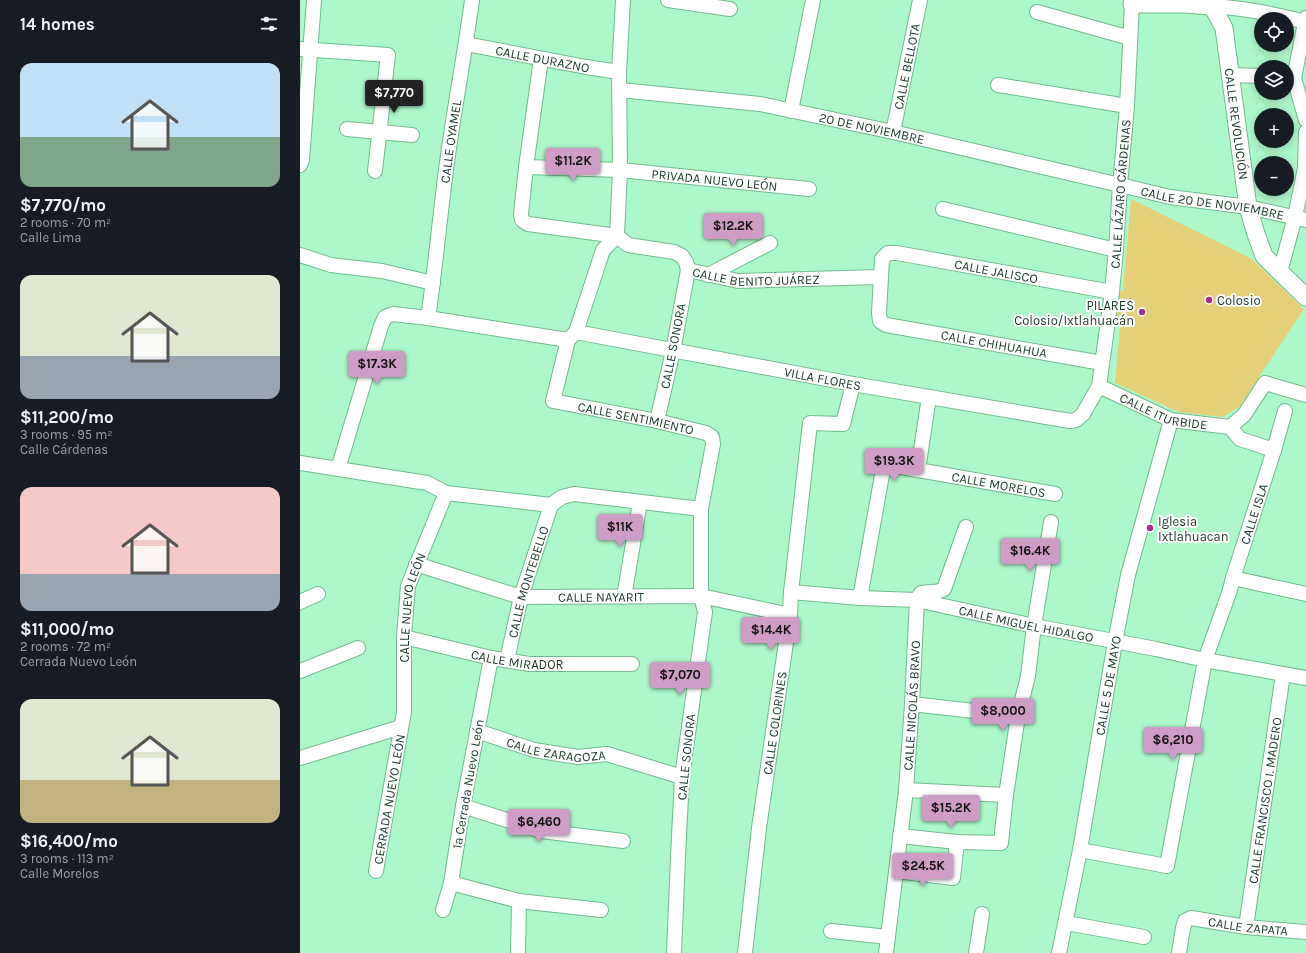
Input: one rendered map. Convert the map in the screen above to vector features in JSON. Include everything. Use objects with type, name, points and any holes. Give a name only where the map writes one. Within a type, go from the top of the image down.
[{"type":"street","points":[[300,165],[302,160],[305,49],[314,0]]},
{"type":"street","name":"CALLE OYAMEL","points":[[428,318],[434,283],[445,178],[472,0]]},
{"type":"street","points":[[572,336],[603,250],[617,236],[620,170],[619,72],[623,0]]},
{"type":"street","points":[[668,0],[730,10]]},
{"type":"street","points":[[791,111],[813,0]]},
{"type":"street","name":"CALLE BELLOTA","points":[[894,132],[920,0]]},
{"type":"street","points":[[1133,2],[1238,8],[1277,14],[1306,22]]},
{"type":"street","name":"CALLE LÁZARO CÁRDENAS","points":[[1099,386],[1112,292],[1116,250],[1133,2]]},
{"type":"street","name":"CALLE REVOLUCIÓN","points":[[1212,6],[1224,28],[1248,207],[1256,234],[1264,256],[1306,297]]},
{"type":"street","points":[[1037,12],[1130,38]]},
{"type":"street","points":[[1294,67],[1306,18]]},
{"type":"street","name":"CALLE DURAZNO","points":[[466,44],[619,72]]},
{"type":"street","points":[[305,49],[388,55],[375,171]]},
{"type":"street","points":[[526,167],[542,59]]},
{"type":"street","points":[[1230,75],[1254,76]]},
{"type":"street","points":[[1294,83],[1303,97],[1306,120]]},
{"type":"street","points":[[998,85],[1127,106]]},
{"type":"street","name":"20 DE NOVIEMBRE","points":[[620,90],[760,104],[894,132],[1120,184]]},
{"type":"street","points":[[347,129],[412,136]]},
{"type":"street","points":[[1280,272],[1301,218],[1306,168],[1306,132]]},
{"type":"street","name":"PRIVADA NUEVO LEÓN","points":[[526,167],[620,170],[809,189]]},
{"type":"street","name":"CALLE BENITO JUÁREZ","points":[[526,167],[521,214],[522,220],[528,224],[617,236],[628,245],[674,252],[682,256],[686,262],[688,270],[738,281],[880,277]]},
{"type":"street","name":"CALLE 20 DE NOVIEMBRE","points":[[1120,184],[1170,197],[1248,207],[1301,218]]},
{"type":"street","points":[[942,209],[1116,250]]},
{"type":"street","points":[[708,275],[770,242]]},
{"type":"street","name":"CALLE JALISCO","points":[[880,277],[882,259],[888,253],[897,253],[1112,292]]},
{"type":"street","points":[[300,255],[331,265],[382,271],[434,283]]},
{"type":"street","name":"CALLE SONORA","points":[[657,422],[673,351],[688,270]]},
{"type":"street","name":"CALLE CHIHUAHUA","points":[[880,277],[879,313],[880,321],[886,325],[1102,363]]},
{"type":"street","name":"VILLA FLORES","points":[[338,469],[381,326],[385,317],[393,314],[572,336],[673,351],[853,384],[1070,421],[1076,420],[1083,414],[1099,386]]},
{"type":"street","name":"CALLE SENTIMIENTO","points":[[572,336],[553,401],[706,433],[712,437],[713,444]]},
{"type":"street","points":[[1274,450],[1240,439],[1230,427],[1244,415],[1265,383],[1306,395]]},
{"type":"street","name":"CALLE COLORINES","points":[[745,953],[759,828],[790,615],[791,592],[810,423],[843,424],[853,384]]},
{"type":"street","name":"CALLE ITURBIDE","points":[[1099,386],[1170,420],[1230,427]]},
{"type":"street","points":[[918,470],[929,397]]},
{"type":"street","name":"CALLE ISLA","points":[[1233,578],[1285,411]]},
{"type":"street","name":"CALLE 5 DE MAYO","points":[[1059,953],[1080,850],[1128,574],[1170,420]]},
{"type":"street","name":"CALLE SONORA","points":[[674,953],[682,777],[705,612],[701,596],[701,509],[713,444]]},
{"type":"street","points":[[300,463],[428,483],[446,493],[551,505],[562,497],[574,494],[701,509]]},
{"type":"street","name":"CALLE MORELOS","points":[[860,598],[882,475],[886,468],[894,466],[1056,494]]},
{"type":"street","name":"CALLE NUEVO LEÓN","points":[[401,727],[404,712],[404,637],[408,586],[446,493]]},
{"type":"street","points":[[624,597],[640,502]]},
{"type":"street","name":"CALLE MONTEBELLO","points":[[507,660],[521,597],[551,505]]},
{"type":"street","points":[[900,836],[957,842],[1002,843],[1006,795],[1018,716],[1028,676],[1050,522]]},
{"type":"street","points":[[917,600],[921,594],[927,592],[936,593],[944,589],[966,527]]},
{"type":"street","name":"CALLE NAYARIT","points":[[416,564],[521,597],[701,596],[790,615]]},
{"type":"street","points":[[1080,850],[1167,866],[1205,660],[1233,578],[1306,594]]},
{"type":"street","name":"CALLE MIGUEL HIDALGO","points":[[791,592],[860,598],[917,600],[1034,626],[1156,649],[1205,660],[1306,678]]},
{"type":"street","points":[[300,602],[318,594]]},
{"type":"street","name":"CALLE NICOLÁS BRAVO","points":[[886,953],[906,790],[917,600]]},
{"type":"street","name":"CALLE MIRADOR","points":[[404,637],[491,658],[530,664],[632,664]]},
{"type":"street","points":[[300,670],[358,648]]},
{"type":"street","name":"1ª Cerrada Nuevo León","points":[[443,910],[451,883],[476,731],[491,658]]},
{"type":"street","name":"CALLE FRANCISCO I. MADERO","points":[[1246,927],[1283,674]]},
{"type":"street","points":[[912,704],[1018,716]]},
{"type":"street","points":[[300,758],[401,727]]},
{"type":"street","name":"CERRADA NUEVO LEÓN","points":[[376,871],[401,727]]},
{"type":"street","name":"CALLE ZARAGOZA","points":[[476,731],[534,750],[578,757],[607,754],[682,777]]},
{"type":"street","points":[[906,790],[1006,795]]},
{"type":"street","points":[[463,806],[541,831],[623,841]]},
{"type":"street","points":[[896,871],[953,878],[957,842]]},
{"type":"street","points":[[451,883],[519,901],[601,910]]},
{"type":"street","points":[[518,953],[519,901]]},
{"type":"street","points":[[976,953],[982,914]]},
{"type":"street","name":"CALLE ZAPATA","points":[[1179,953],[1185,921],[1191,918],[1246,927],[1306,932]]},
{"type":"street","points":[[1066,923],[1144,938]]},
{"type":"street","points":[[831,931],[888,937]]},
{"type":"shaded area","name":"Colosio","points":[[1131,199],[1252,259],[1304,309],[1240,406],[1223,417],[1179,412],[1115,383],[1121,317],[1110,318],[1113,288],[1123,291]]},
{"type":"place","name":"Colosio","points":[[1209,300]]},
{"type":"place","name":"PILARES Colosio/Ixtlahuacán","points":[[1142,312]]},
{"type":"place","name":"Iglesia Ixtlahuacan","points":[[1150,528]]}]
